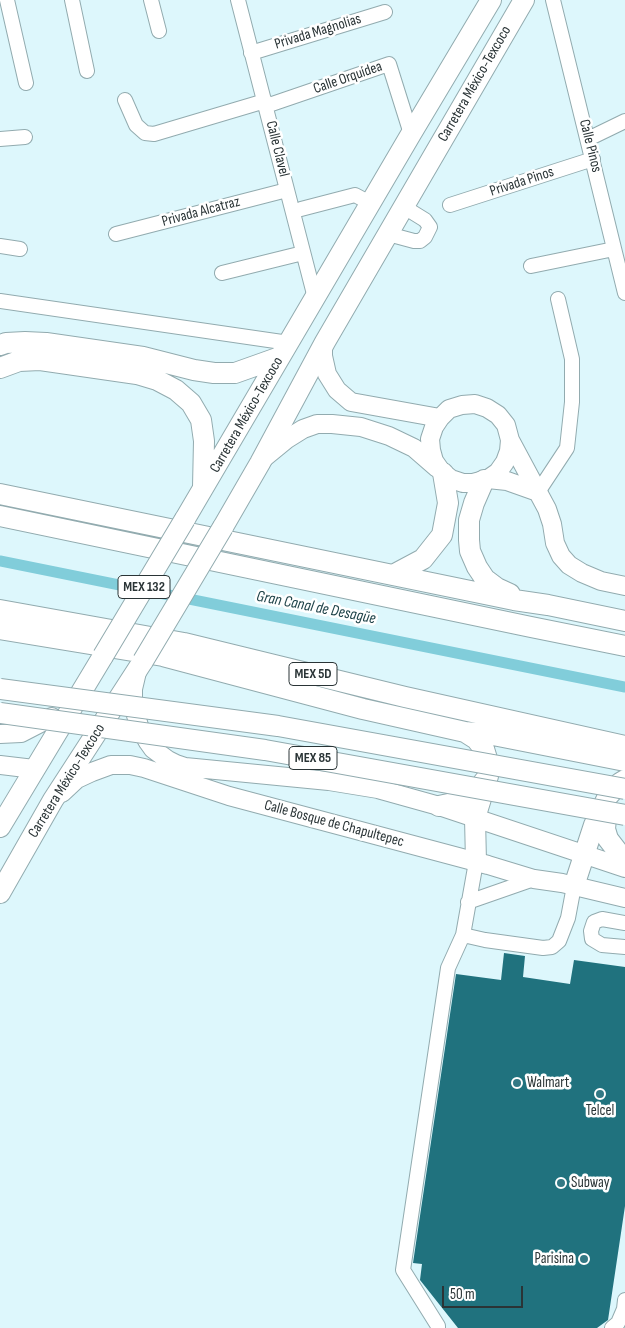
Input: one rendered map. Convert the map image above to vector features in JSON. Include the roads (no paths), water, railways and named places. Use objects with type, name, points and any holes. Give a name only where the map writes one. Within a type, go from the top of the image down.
[{"type":"highway","points":[[464,102],[467,83],[503,17],[502,10],[491,0]]},
{"type":"highway","name":"Carretera México-Texcoco","points":[[1,823],[203,490],[491,0]]},
{"type":"highway","points":[[499,0],[506,5],[522,4]]},
{"type":"highway","name":"Carretera México-Texcoco","points":[[0,893],[53,800],[140,666],[223,527],[323,347],[522,4]]},
{"type":"highway","points":[[0,345],[25,342],[46,343],[143,357],[214,373],[235,373],[285,350]]},
{"type":"highway","points":[[0,368],[19,361],[40,360],[137,374],[157,380],[176,390],[191,403],[201,420],[204,441],[203,490]]},
{"type":"highway","points":[[393,575],[423,559],[442,536],[448,503],[442,472]]},
{"type":"highway","points":[[486,480],[474,502],[469,520],[470,551],[477,567],[485,579],[496,588],[548,605]]},
{"type":"highway","points":[[0,485],[27,500]]},
{"type":"highway","points":[[0,494],[514,600],[625,621]]},
{"type":"highway","points":[[0,516],[521,626],[625,646]]},
{"type":"highway","name":"MEX 5D","points":[[0,610],[184,643],[405,697],[625,746]]},
{"type":"highway","points":[[0,629],[163,656],[363,710],[465,732],[492,735],[625,760]]},
{"type":"highway","name":"MEX 85","points":[[0,688],[278,726],[616,792]]},
{"type":"highway","name":"MEX 85","points":[[0,713],[265,750],[625,815]]},
{"type":"highway","points":[[465,732],[476,739],[484,749],[488,762],[488,776],[475,818],[476,862]]},
{"type":"highway","points":[[440,806],[466,798],[488,776]]},
{"type":"highway","points":[[625,780],[620,783],[616,792],[605,829],[608,839],[625,861]]},
{"type":"highway","points":[[574,886],[594,825],[616,792]]},
{"type":"main road","points":[[323,347],[324,365],[331,382],[351,402],[440,418]]},
{"type":"main road","points":[[442,472],[434,461],[430,443],[434,427],[440,418],[449,409],[462,404],[475,404],[488,408],[498,415],[506,425],[510,440],[547,509],[560,556],[582,574],[601,581],[625,586]]},
{"type":"main road","points":[[260,463],[277,446],[303,429],[317,424],[361,427],[388,436],[414,448],[451,479],[463,483],[486,480],[507,481],[538,492]]},
{"type":"main road","points":[[486,480],[498,472],[505,462],[510,440]]},
{"type":"main road","name":"Calle Bosque de Chapultepec","points":[[140,666],[133,689],[134,708],[139,726],[148,742],[168,760],[185,767],[329,781],[378,789],[440,806],[625,868]]},
{"type":"main road","points":[[0,734],[21,733],[72,707]]},
{"type":"main road","points":[[0,765],[34,769]]},
{"type":"main road","name":"Calle Bosque de Chapultepec","points":[[53,800],[77,779],[92,772],[111,765],[130,765],[229,796],[534,879],[625,898]]},
{"type":"street","points":[[7,0],[26,83]]},
{"type":"street","points":[[72,0],[87,71]]},
{"type":"street","points":[[151,0],[160,30]]},
{"type":"street","name":"Calle Clavel","points":[[238,0],[315,298]]},
{"type":"street","name":"Calle Pinos","points":[[553,0],[614,249],[622,272],[625,293]]},
{"type":"street","name":"Privada Magnolias","points":[[252,53],[384,12]]},
{"type":"street","name":"Calle Orquídea","points":[[265,104],[388,64],[411,134]]},
{"type":"street","points":[[125,100],[136,125],[145,133],[154,134],[265,104]]},
{"type":"street","points":[[588,141],[625,123]]},
{"type":"street","points":[[0,139],[25,137]]},
{"type":"street","name":"Privada Pinos","points":[[450,205],[593,159]]},
{"type":"street","name":"Privada Alcatraz","points":[[116,234],[287,190]]},
{"type":"street","points":[[301,209],[356,195],[370,203]]},
{"type":"street","points":[[388,234],[414,241],[420,241],[425,238],[430,227],[425,220],[404,207]]},
{"type":"street","points":[[0,246],[20,249]]},
{"type":"street","points":[[531,266],[614,249]]},
{"type":"street","points":[[222,273],[303,253]]},
{"type":"street","points":[[538,492],[567,448],[572,402],[572,359],[558,299]]},
{"type":"street","points":[[0,301],[285,350]]},
{"type":"street","points":[[438,1328],[402,1270],[448,968],[463,935],[476,862]]},
{"type":"street","points":[[468,902],[534,879]]},
{"type":"street","points":[[463,935],[543,948],[552,947],[559,941],[568,918],[574,886]]},
{"type":"street","points":[[625,923],[602,919],[594,922],[591,931],[592,939],[602,945],[625,947]]},
{"type":"street","points":[[612,1328],[618,1322],[625,1306]]},
{"type":"waterway","name":"Gran Canal de Desagüe","points":[[0,561],[625,687]]},
{"type":"place","name":"Walmart","points":[[517,1083]]},
{"type":"place","name":"Telcel","points":[[600,1094]]},
{"type":"place","name":"Subway","points":[[561,1183]]},
{"type":"place","name":"Parisina","points":[[584,1259]]}]
